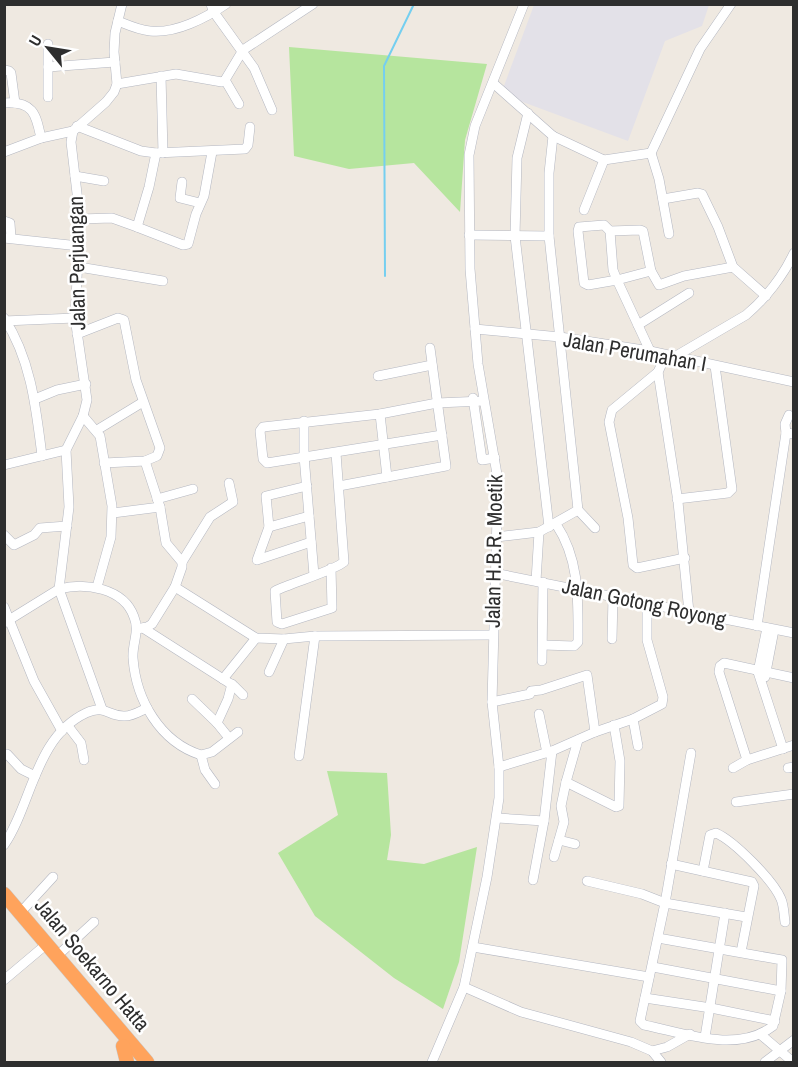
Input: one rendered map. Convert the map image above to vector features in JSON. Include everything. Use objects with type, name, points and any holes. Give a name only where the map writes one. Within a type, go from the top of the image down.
[{"type":"highway","name":"Jalan Soekarno Hatta","points":[[4,894],[147,1062]]},
{"type":"highway","name":"Jalan Soekarno Hatta","points":[[4,906],[42,948],[136,1062]]},
{"type":"highway","points":[[123,1046],[127,1062]]},
{"type":"street","points":[[4,152],[75,128],[110,98],[117,84],[114,41],[122,4]]},
{"type":"street","points":[[118,21],[144,30],[162,31],[226,4]]},
{"type":"street","points":[[117,84],[161,76],[184,75],[220,82],[225,80],[243,50],[313,4]]},
{"type":"street","name":"Jalan H.B.R. Moetik","points":[[432,1062],[464,987],[499,798],[499,767],[492,702],[498,490],[495,458],[475,399],[475,330],[470,269],[470,146],[475,126],[524,4]]},
{"type":"street","points":[[669,234],[651,153],[700,49],[731,4]]},
{"type":"street","points":[[213,9],[254,68],[272,110]]},
{"type":"street","points":[[48,44],[48,97]]},
{"type":"street","points":[[48,67],[115,62]]},
{"type":"street","points":[[4,70],[11,73],[15,104]]},
{"type":"street","points":[[137,226],[159,153],[161,76]]},
{"type":"street","points":[[225,80],[239,104]]},
{"type":"street","points":[[493,83],[553,136],[604,160],[651,153]]},
{"type":"street","points":[[4,103],[29,108],[34,112],[41,138]]},
{"type":"street","points":[[528,114],[517,158],[515,236],[553,525],[572,558],[578,589],[576,645],[543,645]]},
{"type":"street","points":[[75,128],[134,149],[159,153],[246,149],[250,127]]},
{"type":"street","name":"Jalan Perjuangan","points":[[75,128],[71,142],[80,219],[75,318],[87,404],[66,450],[69,507],[59,589],[102,709]]},
{"type":"street","points":[[553,136],[549,173],[549,236],[578,510],[595,528]]},
{"type":"street","points":[[80,219],[112,218],[187,245],[205,192],[212,152]]},
{"type":"street","points":[[584,210],[604,160]]},
{"type":"street","points":[[75,176],[104,181]]},
{"type":"street","points":[[182,182],[180,198],[200,203]]},
{"type":"street","points":[[663,199],[702,194],[718,227],[733,267],[766,296]]},
{"type":"street","points":[[4,221],[10,223],[8,238],[79,246]]},
{"type":"street","points":[[650,351],[617,280],[613,270],[610,231],[604,225],[579,228],[583,282],[588,285],[617,280],[651,271]]},
{"type":"street","points":[[610,231],[643,231],[651,271],[658,285],[684,276],[733,267]]},
{"type":"street","points":[[470,235],[549,236]]},
{"type":"street","points":[[685,558],[634,567],[626,508],[609,422],[610,414],[614,407],[658,372],[671,356],[746,315],[766,296],[794,253]]},
{"type":"street","points":[[79,267],[163,281]]},
{"type":"street","points":[[638,325],[689,292]]},
{"type":"street","points":[[42,456],[35,399],[22,354],[5,320],[75,318]]},
{"type":"street","points":[[77,334],[118,318],[124,320],[133,370],[160,448],[157,456],[145,461],[104,463]]},
{"type":"street","name":"Jalan Perumahan I","points":[[475,330],[560,337],[650,351],[794,382]]},
{"type":"street","points":[[339,486],[446,467],[430,348]]},
{"type":"street","points":[[378,376],[432,365]]},
{"type":"street","points":[[677,499],[728,493],[732,489],[714,366]]},
{"type":"street","points":[[658,372],[685,558],[689,612]]},
{"type":"street","points":[[35,399],[57,390],[86,384]]},
{"type":"street","points":[[442,435],[266,462],[263,459],[260,431],[263,428],[304,421],[380,414],[437,403],[475,399]]},
{"type":"street","points":[[97,430],[143,402]]},
{"type":"street","points":[[380,414],[387,477]]},
{"type":"street","points":[[783,749],[763,689],[762,672],[790,434],[785,424],[789,415]]},
{"type":"street","points":[[83,416],[97,430],[102,443],[113,513],[110,545],[97,587]]},
{"type":"street","points":[[304,421],[304,456],[314,575]]},
{"type":"street","points":[[4,465],[66,450]]},
{"type":"street","points":[[330,568],[332,608],[282,624],[277,622],[275,592],[330,568],[342,564],[344,561],[336,453]]},
{"type":"street","points":[[145,461],[158,503],[166,543],[182,562]]},
{"type":"street","points":[[140,629],[151,625],[175,587],[181,573],[182,562],[210,517],[233,501],[229,483]]},
{"type":"street","points":[[307,486],[267,495],[265,498],[269,526],[257,559],[258,561],[311,542]]},
{"type":"street","points":[[113,513],[158,503],[193,489]]},
{"type":"street","points":[[496,537],[539,532],[578,510]]},
{"type":"street","points":[[269,526],[309,516]]},
{"type":"street","points":[[4,535],[14,545],[34,535],[40,528],[67,526]]},
{"type":"street","points":[[539,532],[542,661]]},
{"type":"street","name":"Jalan Gotong Royong","points":[[494,573],[794,633]]},
{"type":"street","points":[[7,620],[59,589],[75,585],[97,587],[113,594],[124,603],[140,629],[227,682],[243,695]]},
{"type":"street","points":[[175,587],[256,638],[493,635]]},
{"type":"street","points":[[612,639],[613,597]]},
{"type":"street","points":[[499,767],[549,752],[633,719],[663,701],[647,640],[647,604]]},
{"type":"street","points":[[4,607],[7,620],[34,681],[65,729],[81,743],[84,760]]},
{"type":"street","points":[[140,629],[133,659],[139,688],[147,708],[168,737],[201,755],[212,752],[233,735],[192,699]]},
{"type":"street","points":[[299,756],[315,636]]},
{"type":"street","points":[[217,723],[228,699],[227,682],[256,638]]},
{"type":"street","points":[[269,672],[284,639]]},
{"type":"street","points":[[747,760],[719,669],[724,663],[794,678]]},
{"type":"street","points":[[492,702],[530,694],[587,675],[595,732]]},
{"type":"street","points":[[4,845],[34,776],[48,751],[65,729],[85,714],[102,709],[123,716],[132,715],[147,708]]},
{"type":"street","points":[[532,880],[544,821],[549,752],[539,714]]},
{"type":"street","points":[[633,719],[638,746]]},
{"type":"street","points":[[566,782],[618,807],[620,761],[614,725]]},
{"type":"street","points":[[554,857],[564,822],[561,806],[578,740]]},
{"type":"street","points":[[733,768],[747,760],[794,745]]},
{"type":"street","points":[[658,938],[783,961],[781,991],[775,1021],[771,1028],[760,1034],[735,1041],[642,1024],[640,1019],[665,903],[691,753]]},
{"type":"street","points":[[7,754],[21,769],[34,776]]},
{"type":"street","points":[[201,755],[205,770],[215,784]]},
{"type":"street","points":[[736,802],[794,794]]},
{"type":"street","points":[[497,818],[544,821]]},
{"type":"street","points":[[703,871],[710,835],[716,833],[727,837],[777,891],[784,908],[785,922]]},
{"type":"street","points":[[559,840],[575,844]]},
{"type":"street","points":[[671,864],[752,882],[754,886],[741,952]]},
{"type":"street","points":[[20,913],[53,877]]},
{"type":"street","points":[[587,880],[642,894],[665,903],[747,917]]},
{"type":"street","points":[[705,1037],[725,913]]},
{"type":"street","points":[[57,956],[94,922]]},
{"type":"street","points":[[473,946],[649,977]]},
{"type":"street","points":[[4,980],[42,948]]},
{"type":"street","points":[[652,967],[781,991]]},
{"type":"street","points":[[464,987],[521,1012],[612,1036],[652,1051],[660,1062]]},
{"type":"street","points":[[645,998],[775,1021]]},
{"type":"street","points":[[652,1051],[667,1047],[690,1034]]},
{"type":"street","points":[[760,1034],[793,1062]]},
{"type":"street","points":[[765,1062],[794,1040]]},
{"type":"shaded area","points":[[534,5],[709,5],[702,26],[665,41],[628,141],[501,94]]},
{"type":"green space","points":[[289,47],[487,64],[465,140],[460,212],[414,163],[349,169],[294,156]]},
{"type":"green space","points":[[327,771],[387,773],[391,835],[387,860],[424,864],[477,847],[459,962],[443,1009],[394,978],[315,916],[278,853],[338,815]]},
{"type":"waterway","points":[[385,276],[384,66],[414,4]]}]
